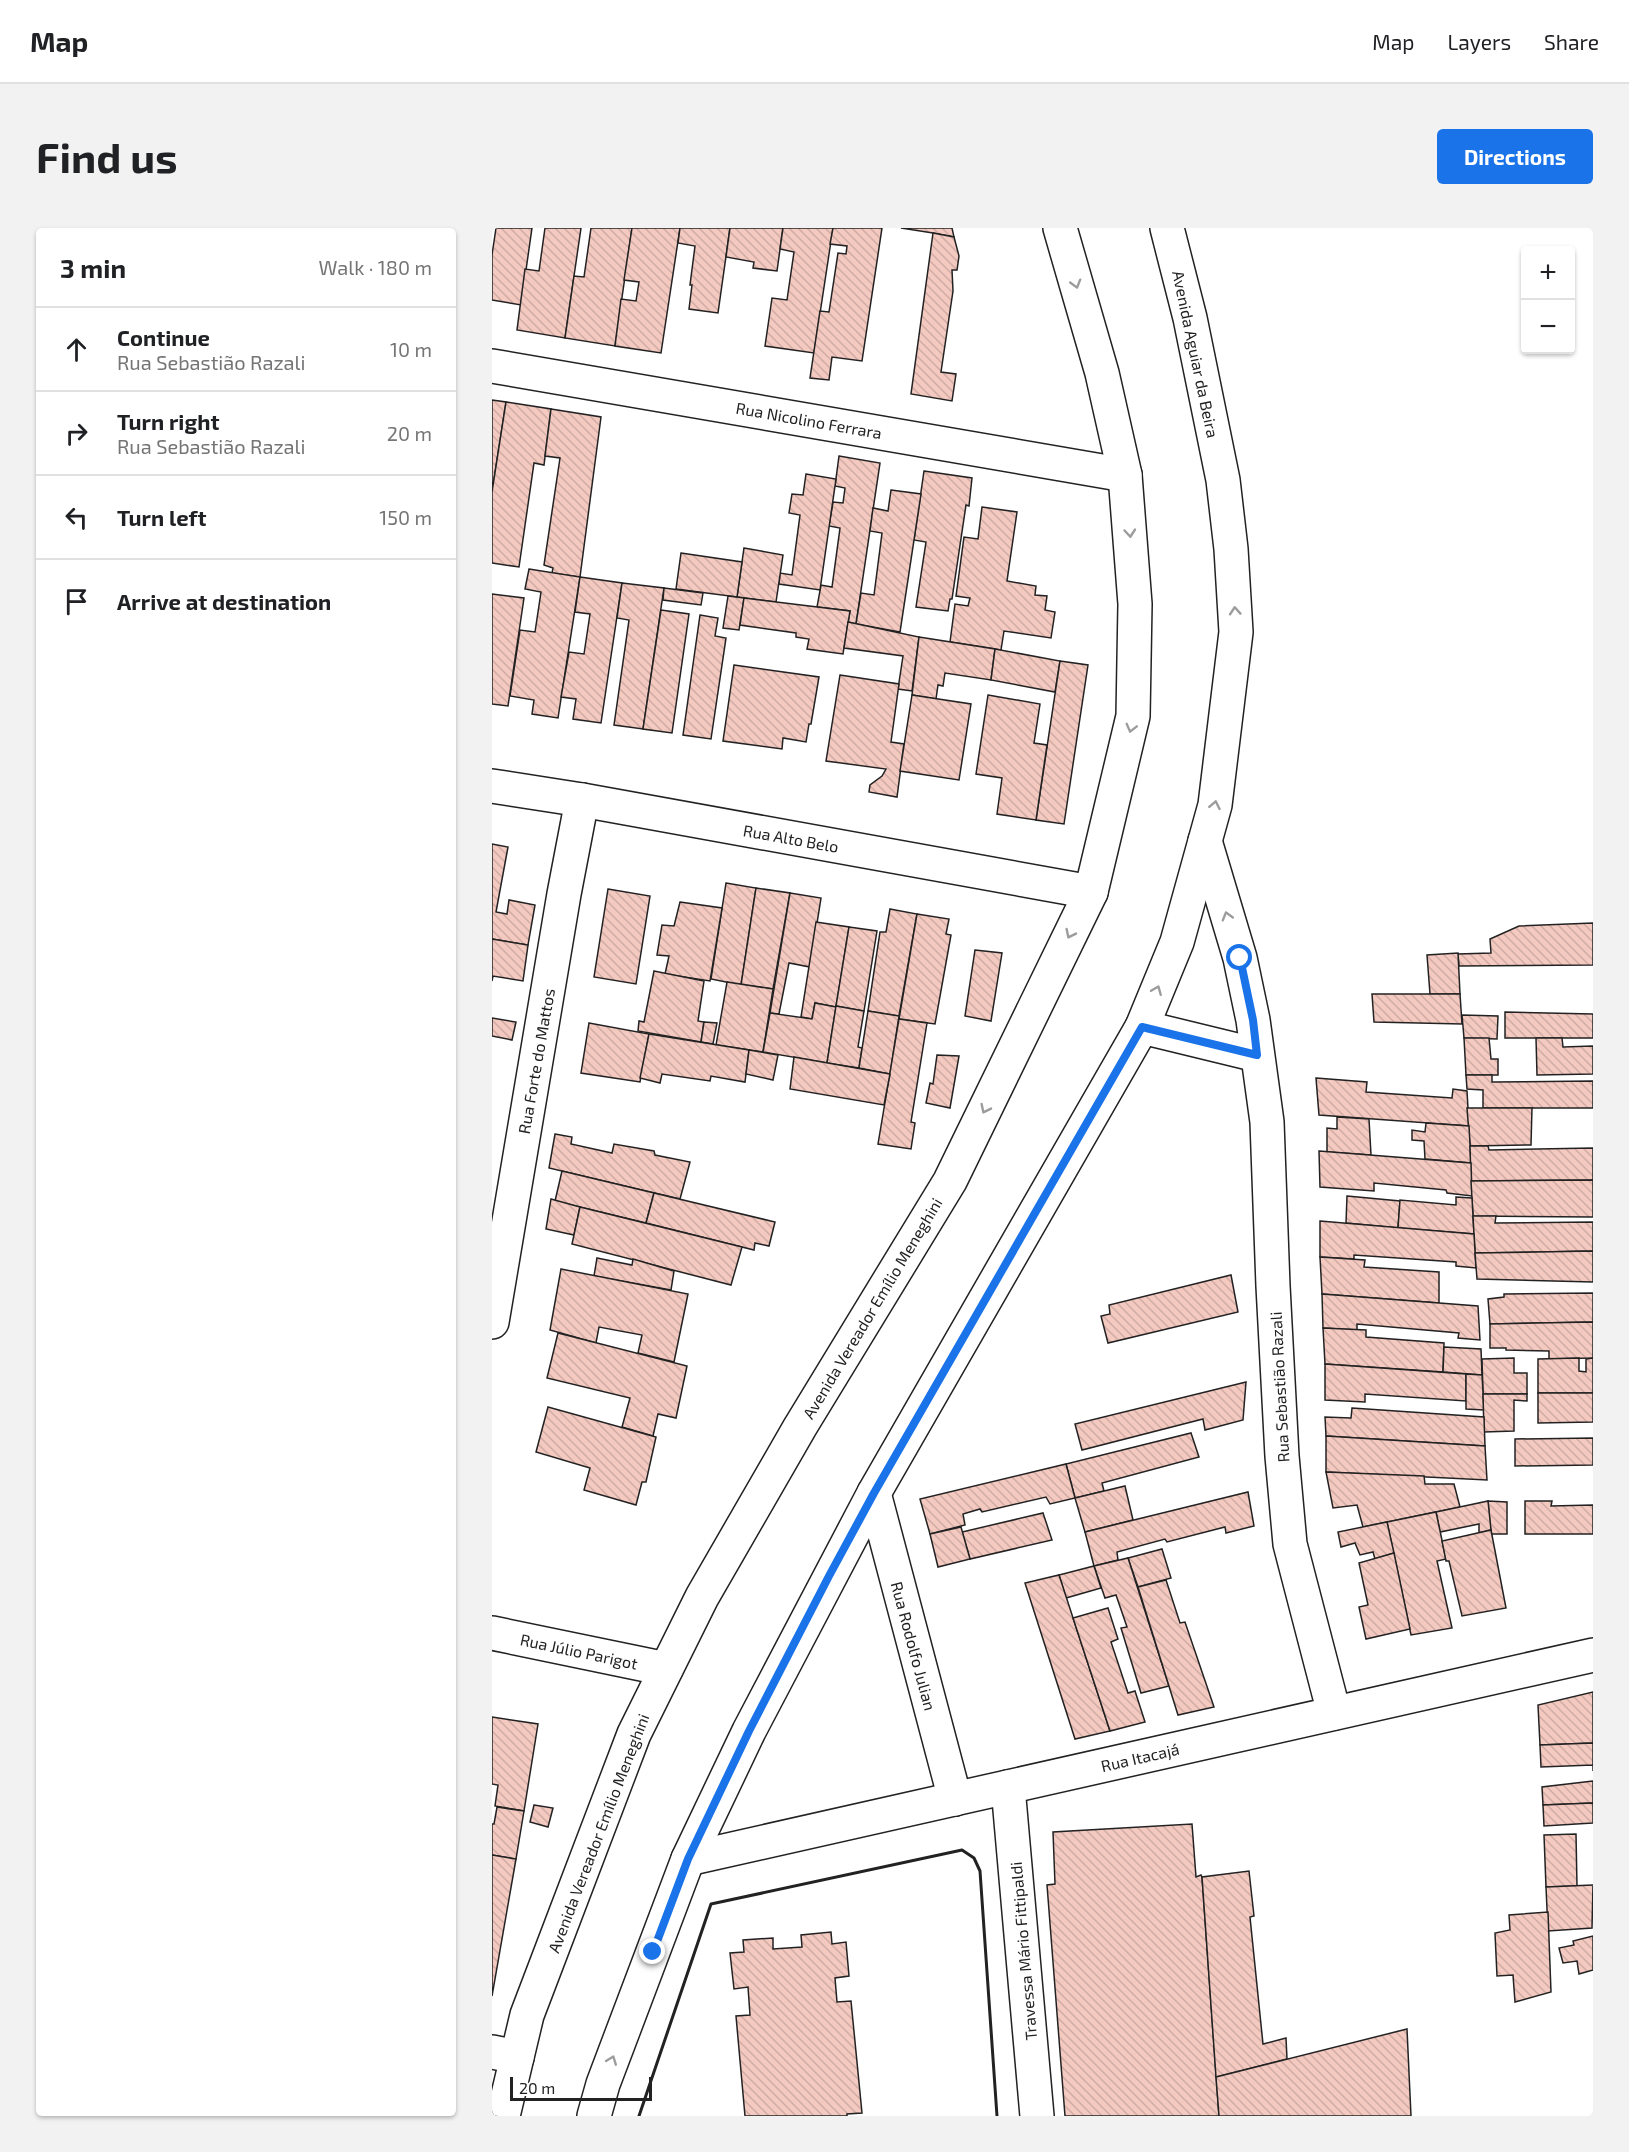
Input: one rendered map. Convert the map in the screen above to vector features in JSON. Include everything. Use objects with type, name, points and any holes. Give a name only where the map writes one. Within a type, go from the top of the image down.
[{"type":"street","points":[[1060,228],[1102,373],[1125,475]]},
{"type":"street","name":"Avenida Aguiar da Beira","points":[[1167,228],[1190,318],[1223,480],[1231,549],[1236,632],[1215,805],[1206,841]]},
{"type":"street","name":"Rua Nicolino Ferrara","points":[[492,366],[1125,475]]},
{"type":"street","name":"Avenida Vereador Emílio Meneghini","points":[[503,2116],[505,2054],[528,2016],[634,1734],[702,1597],[757,1501],[950,1181],[1091,892],[1133,716],[1135,604],[1125,475]]},
{"type":"street","name":"Rua Alto Belo","points":[[492,786],[582,800],[1091,892]]},
{"type":"street","name":"Rua Forte do Mattos","points":[[492,1322],[582,800]]},
{"type":"street","points":[[594,2116],[603,2084],[688,1859],[749,1731],[874,1493],[1142,1027],[1177,942],[1206,841]]},
{"type":"street","name":"Rua Sebastião Razali","points":[[1206,841],[1240,958],[1253,1020],[1267,1122],[1275,1320],[1290,1544],[1334,1713]]},
{"type":"street","points":[[1142,1027],[1257,1055]]},
{"type":"street","name":"Rua Rodolfo Julian","points":[[874,1493],[955,1799]]},
{"type":"street","name":"Rua Júlio Parigot","points":[[492,1632],[666,1670]]},
{"type":"street","name":"Rua Itacajá","points":[[688,1859],[1593,1655]]},
{"type":"street","name":"Travessa Mário Fittipaldi","points":[[1008,1787],[1037,2116]]},
{"type":"building","points":[[496,228],[532,228],[521,305],[492,300],[492,255]]},
{"type":"building","points":[[545,228],[581,228],[565,338],[517,330],[525,269],[539,271]]},
{"type":"building","points":[[591,228],[632,228],[615,346],[565,338],[574,276],[584,277]]},
{"type":"building","points":[[632,228],[680,228],[661,353],[615,346],[621,299],[636,301],[639,282],[624,280]]},
{"type":"building","points":[[680,228],[730,228],[718,313],[689,309],[695,246],[678,243]]},
{"type":"building","points":[[730,228],[783,228],[777,271],[753,268],[754,262],[726,257]]},
{"type":"building","points":[[783,228],[833,228],[814,353],[765,346],[772,298],[787,300],[794,252],[780,249]]},
{"type":"building","points":[[833,228],[882,228],[862,361],[832,357],[829,380],[810,378],[820,311],[829,312],[838,253],[846,254],[847,246],[830,244]]},
{"type":"building","points":[[901,228],[952,228],[954,237],[933,233]]},
{"type":"building","points":[[933,233],[954,237],[959,256],[957,270],[952,270],[953,291],[941,372],[956,374],[952,401],[911,394]]},
{"type":"building","points":[[492,400],[506,402],[492,492]]},
{"type":"building","points":[[506,402],[551,409],[544,465],[534,463],[519,567],[492,563],[492,492]]},
{"type":"building","points":[[551,409],[601,417],[580,577],[552,573],[553,568],[544,565],[560,458],[545,456]]},
{"type":"building","points":[[839,456],[880,463],[856,624],[848,622],[850,611],[817,607],[821,585],[832,587],[840,528],[829,526],[833,502],[843,503],[845,488],[835,486]]},
{"type":"building","points":[[924,471],[972,478],[969,506],[966,505],[952,599],[950,599],[948,611],[916,607],[926,542],[914,540]]},
{"type":"building","points":[[806,474],[836,479],[820,590],[779,584],[780,573],[792,575],[800,515],[789,513],[792,494],[803,495]]},
{"type":"building","points":[[891,490],[921,494],[900,632],[856,624],[861,593],[874,595],[882,533],[870,531],[873,508],[888,511]]},
{"type":"building","points":[[982,507],[1017,512],[1007,581],[1036,586],[1035,595],[1047,596],[1045,610],[1055,612],[1051,638],[1004,631],[1001,650],[950,642],[955,604],[968,606],[970,598],[956,596],[964,537],[978,539]]},
{"type":"building","points":[[744,548],[783,555],[776,602],[737,597]]},
{"type":"building","points":[[681,553],[742,562],[737,597],[676,589]]},
{"type":"building","points":[[529,569],[580,577],[558,718],[532,714],[534,700],[510,696],[520,630],[535,632],[541,592],[525,589]]},
{"type":"building","points":[[580,577],[622,583],[601,723],[573,719],[576,699],[561,697],[569,652],[584,654],[590,614],[575,612]]},
{"type":"building","points":[[622,583],[664,588],[643,729],[614,725],[629,620],[617,618]]},
{"type":"building","points":[[664,588],[703,593],[701,605],[663,600]]},
{"type":"building","points":[[492,594],[524,598],[508,706],[492,704]]},
{"type":"building","points":[[728,596],[744,598],[739,630],[723,628]]},
{"type":"building","points":[[744,598],[850,611],[843,654],[807,649],[809,639],[796,637],[796,633],[740,625]]},
{"type":"building","points":[[661,610],[689,614],[672,733],[643,729]]},
{"type":"building","points":[[700,615],[718,618],[715,636],[726,638],[711,739],[683,735]]},
{"type":"building","points":[[848,622],[919,637],[912,691],[898,689],[903,656],[844,648]]},
{"type":"building","points":[[919,637],[995,649],[991,680],[945,673],[943,686],[938,685],[936,699],[912,695]]},
{"type":"building","points":[[995,649],[1060,661],[1055,692],[991,680]]},
{"type":"building","points":[[1060,661],[1088,665],[1064,824],[1036,820]]},
{"type":"building","points":[[734,665],[819,677],[806,742],[783,738],[782,749],[723,741]]},
{"type":"building","points":[[840,675],[899,684],[891,742],[904,744],[897,797],[869,792],[870,785],[882,776],[886,769],[826,761]]},
{"type":"building","points":[[912,695],[971,704],[959,780],[900,771]]},
{"type":"building","points":[[988,695],[1040,704],[1034,743],[1047,745],[1036,820],[997,814],[1002,778],[976,774]]},
{"type":"building","points":[[492,844],[508,847],[496,912],[507,914],[509,900],[535,905],[528,945],[492,939]]},
{"type":"building","points":[[726,883],[756,888],[741,985],[711,979]]},
{"type":"building","points":[[756,888],[790,893],[773,989],[741,985]]},
{"type":"building","points":[[608,889],[650,896],[636,984],[594,977]]},
{"type":"building","points":[[790,893],[821,898],[810,967],[789,963],[779,1014],[770,1013]]},
{"type":"building","points":[[680,902],[722,908],[710,981],[665,974],[669,956],[657,955],[662,925],[674,926]]},
{"type":"building","points":[[890,909],[917,914],[899,1016],[868,1011],[880,932],[886,932]]},
{"type":"building","points":[[917,914],[949,919],[946,934],[951,935],[935,1024],[899,1019]]},
{"type":"building","points":[[816,922],[849,927],[836,1007],[815,1003],[812,1019],[801,1017]]},
{"type":"building","points":[[1593,923],[1593,965],[1459,966],[1458,954],[1491,953],[1490,939],[1519,926]]},
{"type":"building","points":[[849,927],[877,931],[864,1011],[836,1006]]},
{"type":"building","points":[[492,939],[528,945],[523,981],[493,976],[492,981]]},
{"type":"building","points":[[975,950],[1002,953],[991,1021],[965,1016]]},
{"type":"building","points":[[1458,953],[1460,994],[1430,994],[1427,955]]},
{"type":"building","points":[[654,971],[704,981],[698,1021],[704,1022],[701,1042],[638,1031],[639,1021],[644,1022]]},
{"type":"building","points":[[727,982],[773,989],[763,1052],[716,1045]]},
{"type":"building","points":[[1372,994],[1460,994],[1462,1024],[1374,1022]]},
{"type":"building","points":[[815,1003],[836,1007],[827,1063],[763,1052],[770,1013],[812,1019]]},
{"type":"building","points":[[836,1006],[864,1011],[858,1047],[862,1048],[859,1068],[827,1063]]},
{"type":"building","points":[[868,1011],[899,1016],[890,1074],[859,1068]]},
{"type":"building","points":[[1505,1012],[1593,1014],[1593,1038],[1505,1038]]},
{"type":"building","points":[[1462,1015],[1498,1016],[1497,1039],[1464,1038]]},
{"type":"building","points":[[492,1018],[516,1022],[512,1040],[492,1036]]},
{"type":"building","points":[[899,1019],[927,1023],[911,1122],[915,1123],[911,1149],[878,1144]]},
{"type":"building","points":[[704,1022],[717,1023],[713,1044],[701,1042]]},
{"type":"building","points":[[589,1023],[649,1034],[640,1082],[581,1073]]},
{"type":"building","points":[[649,1034],[749,1050],[745,1082],[711,1076],[710,1081],[662,1074],[660,1083],[640,1078]]},
{"type":"building","points":[[1464,1038],[1489,1038],[1491,1059],[1498,1059],[1498,1075],[1466,1075]]},
{"type":"building","points":[[1536,1038],[1562,1038],[1563,1047],[1593,1046],[1593,1074],[1537,1075]]},
{"type":"building","points":[[749,1050],[778,1055],[773,1080],[746,1074]]},
{"type":"building","points":[[937,1055],[959,1056],[950,1108],[926,1103],[930,1083],[933,1084]]},
{"type":"building","points":[[794,1057],[890,1074],[884,1105],[790,1089]]},
{"type":"building","points":[[1466,1075],[1492,1075],[1492,1082],[1593,1081],[1593,1108],[1483,1108],[1483,1090],[1467,1089]]},
{"type":"building","points":[[1316,1078],[1367,1082],[1366,1092],[1452,1098],[1453,1089],[1467,1091],[1469,1126],[1319,1115]]},
{"type":"building","points":[[1467,1108],[1532,1108],[1531,1145],[1470,1146]]},
{"type":"building","points":[[1337,1117],[1369,1119],[1371,1155],[1327,1152],[1327,1128],[1337,1129]]},
{"type":"building","points":[[1426,1123],[1469,1126],[1471,1163],[1425,1159],[1424,1141],[1412,1140],[1412,1130],[1425,1132]]},
{"type":"building","points":[[555,1134],[572,1137],[571,1144],[612,1153],[614,1144],[654,1151],[655,1155],[690,1162],[680,1199],[549,1168]]},
{"type":"building","points":[[1470,1146],[1488,1146],[1489,1150],[1593,1148],[1593,1180],[1471,1181]]},
{"type":"building","points":[[1319,1151],[1471,1163],[1472,1196],[1447,1193],[1446,1190],[1374,1183],[1374,1191],[1320,1187]]},
{"type":"building","points":[[562,1171],[654,1193],[646,1223],[555,1201]]},
{"type":"building","points":[[1593,1180],[1593,1217],[1473,1216],[1471,1181]]},
{"type":"building","points":[[654,1193],[775,1222],[769,1246],[755,1243],[754,1250],[646,1223]]},
{"type":"building","points":[[1347,1196],[1400,1201],[1398,1228],[1346,1223]]},
{"type":"building","points":[[1456,1197],[1472,1198],[1474,1234],[1398,1228],[1400,1200],[1456,1205]]},
{"type":"building","points":[[551,1199],[580,1207],[574,1235],[546,1229]]},
{"type":"building","points":[[580,1207],[742,1247],[731,1285],[572,1244]]},
{"type":"building","points":[[1473,1216],[1496,1216],[1495,1223],[1593,1222],[1593,1251],[1475,1253]]},
{"type":"building","points":[[1320,1221],[1474,1234],[1476,1268],[1456,1266],[1456,1262],[1354,1255],[1354,1259],[1320,1257]]},
{"type":"building","points":[[1593,1251],[1593,1282],[1477,1279],[1475,1253]]},
{"type":"building","points":[[1320,1257],[1365,1260],[1364,1267],[1439,1272],[1439,1303],[1322,1294]]},
{"type":"building","points":[[597,1258],[632,1265],[633,1259],[674,1271],[671,1290],[594,1276]]},
{"type":"building","points":[[561,1269],[688,1294],[674,1362],[638,1353],[642,1335],[599,1327],[596,1343],[550,1330]]},
{"type":"building","points":[[1231,1275],[1238,1312],[1108,1343],[1101,1316],[1110,1314],[1109,1305]]},
{"type":"building","points":[[1593,1293],[1593,1322],[1490,1324],[1488,1299],[1504,1297],[1504,1294]]},
{"type":"building","points":[[1322,1294],[1478,1306],[1480,1340],[1458,1338],[1459,1333],[1357,1324],[1357,1330],[1323,1328]]},
{"type":"building","points":[[1593,1322],[1593,1358],[1549,1359],[1549,1351],[1490,1348],[1490,1324]]},
{"type":"building","points":[[1323,1328],[1366,1330],[1366,1337],[1444,1343],[1443,1372],[1325,1364]]},
{"type":"building","points":[[558,1333],[687,1366],[676,1418],[658,1414],[653,1436],[622,1427],[630,1398],[547,1378]]},
{"type":"building","points":[[1444,1347],[1481,1349],[1482,1375],[1443,1372]]},
{"type":"building","points":[[1514,1358],[1514,1373],[1527,1373],[1527,1394],[1483,1394],[1482,1359]]},
{"type":"building","points":[[1579,1358],[1579,1371],[1586,1372],[1586,1359],[1593,1358],[1593,1393],[1538,1393],[1538,1359]]},
{"type":"building","points":[[1325,1364],[1466,1374],[1466,1401],[1365,1394],[1365,1402],[1325,1400]]},
{"type":"building","points":[[1466,1374],[1482,1375],[1484,1410],[1466,1409]]},
{"type":"building","points":[[1246,1382],[1243,1420],[1205,1430],[1203,1419],[1082,1450],[1075,1424]]},
{"type":"building","points":[[1538,1393],[1593,1393],[1593,1422],[1538,1423]]},
{"type":"building","points":[[1483,1394],[1527,1394],[1527,1401],[1514,1400],[1514,1431],[1484,1432]]},
{"type":"building","points":[[548,1407],[656,1437],[646,1482],[642,1482],[636,1505],[584,1490],[590,1468],[536,1452]]},
{"type":"building","points":[[1352,1408],[1484,1417],[1485,1446],[1326,1436],[1325,1417],[1351,1418]]},
{"type":"building","points":[[1191,1433],[1199,1457],[1102,1483],[1104,1491],[1075,1498],[1066,1464]]},
{"type":"building","points":[[1326,1436],[1485,1446],[1487,1480],[1326,1472]]},
{"type":"building","points":[[1593,1438],[1593,1465],[1515,1466],[1515,1439]]},
{"type":"building","points":[[1066,1464],[1075,1498],[1050,1504],[1046,1497],[982,1512],[980,1509],[963,1514],[965,1525],[930,1534],[920,1499]]},
{"type":"building","points":[[1326,1472],[1424,1476],[1425,1484],[1454,1484],[1460,1507],[1363,1527],[1357,1505],[1333,1508]]},
{"type":"building","points":[[1125,1486],[1133,1520],[1085,1532],[1075,1498]]},
{"type":"building","points":[[1248,1492],[1254,1526],[1226,1533],[1225,1527],[1167,1542],[1165,1539],[1117,1552],[1118,1560],[1094,1566],[1085,1532]]},
{"type":"building","points":[[1488,1501],[1507,1502],[1507,1534],[1491,1534]]},
{"type":"building","points":[[1488,1501],[1491,1530],[1479,1533],[1479,1524],[1440,1532],[1436,1512]]},
{"type":"building","points":[[1525,1501],[1552,1501],[1551,1506],[1593,1505],[1593,1534],[1525,1534]]},
{"type":"building","points":[[1436,1512],[1446,1559],[1437,1561],[1452,1628],[1411,1635],[1387,1522]]},
{"type":"building","points":[[1043,1513],[1052,1540],[970,1559],[962,1532]]},
{"type":"building","points":[[1387,1522],[1394,1553],[1375,1559],[1373,1552],[1360,1555],[1355,1543],[1341,1547],[1338,1532]]},
{"type":"building","points":[[961,1527],[970,1559],[938,1567],[930,1534]]},
{"type":"building","points":[[1491,1530],[1506,1608],[1462,1616],[1442,1541]]},
{"type":"building","points":[[1162,1549],[1171,1578],[1138,1587],[1128,1558]]},
{"type":"building","points":[[1394,1553],[1410,1629],[1366,1639],[1359,1607],[1368,1605],[1359,1563]]},
{"type":"building","points":[[1128,1558],[1169,1686],[1141,1693],[1121,1628],[1127,1627],[1116,1595],[1105,1598],[1094,1566]]},
{"type":"building","points":[[1094,1566],[1101,1588],[1066,1598],[1059,1575]]},
{"type":"building","points":[[1059,1575],[1110,1731],[1075,1739],[1025,1583]]},
{"type":"building","points":[[1166,1580],[1180,1623],[1185,1622],[1214,1707],[1178,1715],[1138,1587]]},
{"type":"building","points":[[1108,1608],[1118,1639],[1111,1642],[1128,1693],[1135,1691],[1145,1722],[1110,1731],[1073,1618]]},
{"type":"building","points":[[1593,1692],[1593,1743],[1540,1745],[1538,1705]]},
{"type":"building","points":[[492,1717],[538,1724],[524,1811],[495,1806],[498,1785],[492,1784]]},
{"type":"building","points":[[1593,1743],[1593,1765],[1541,1767],[1540,1745]]},
{"type":"building","points":[[1593,1781],[1593,1803],[1543,1805],[1542,1787]]},
{"type":"building","points":[[1593,1803],[1593,1823],[1544,1826],[1543,1805]]},
{"type":"building","points":[[534,1805],[553,1808],[548,1827],[530,1822]]},
{"type":"building","points":[[497,1807],[524,1811],[516,1859],[492,1855],[492,1824],[494,1824]]},
{"type":"building","points":[[1192,1824],[1196,1877],[1201,1875],[1202,1877],[1219,2116],[1065,2116],[1047,1885],[1055,1884],[1053,1832]]},
{"type":"building","points":[[1576,1834],[1577,1886],[1546,1887],[1544,1835]]},
{"type":"building","points":[[492,1855],[516,1859],[492,1996]]},
{"type":"building","points":[[1249,1871],[1254,1916],[1250,1917],[1263,2044],[1286,2038],[1287,2059],[1216,2077],[1202,1877]]},
{"type":"building","points":[[1593,1885],[1592,1928],[1548,1931],[1546,1887]]},
{"type":"building","points":[[1548,1912],[1551,1992],[1515,2002],[1513,1975],[1497,1976],[1495,1933],[1510,1930],[1509,1915]]},
{"type":"building","points":[[831,1932],[832,1944],[846,1942],[849,1976],[835,1978],[837,2002],[851,2001],[862,2113],[847,2114],[847,2116],[745,2116],[736,2016],[750,2015],[748,1987],[734,1989],[730,1953],[744,1952],[743,1940],[773,1938],[773,1949],[802,1947],[801,1935]]},
{"type":"building","points":[[1593,1936],[1593,1970],[1579,1974],[1577,1961],[1563,1963],[1559,1948],[1574,1945],[1573,1941]]},
{"type":"building","points":[[1407,2029],[1411,2116],[1219,2116],[1216,2077]]},
{"type":"wall","points":[[639,2116],[711,1904],[962,1850],[974,1858],[980,1871],[997,2116]]},
{"type":"route","points":[[653,1952],[688,1859],[749,1731],[829,1576],[874,1493],[1142,1027],[1257,1055],[1253,1020],[1240,958]]}]
